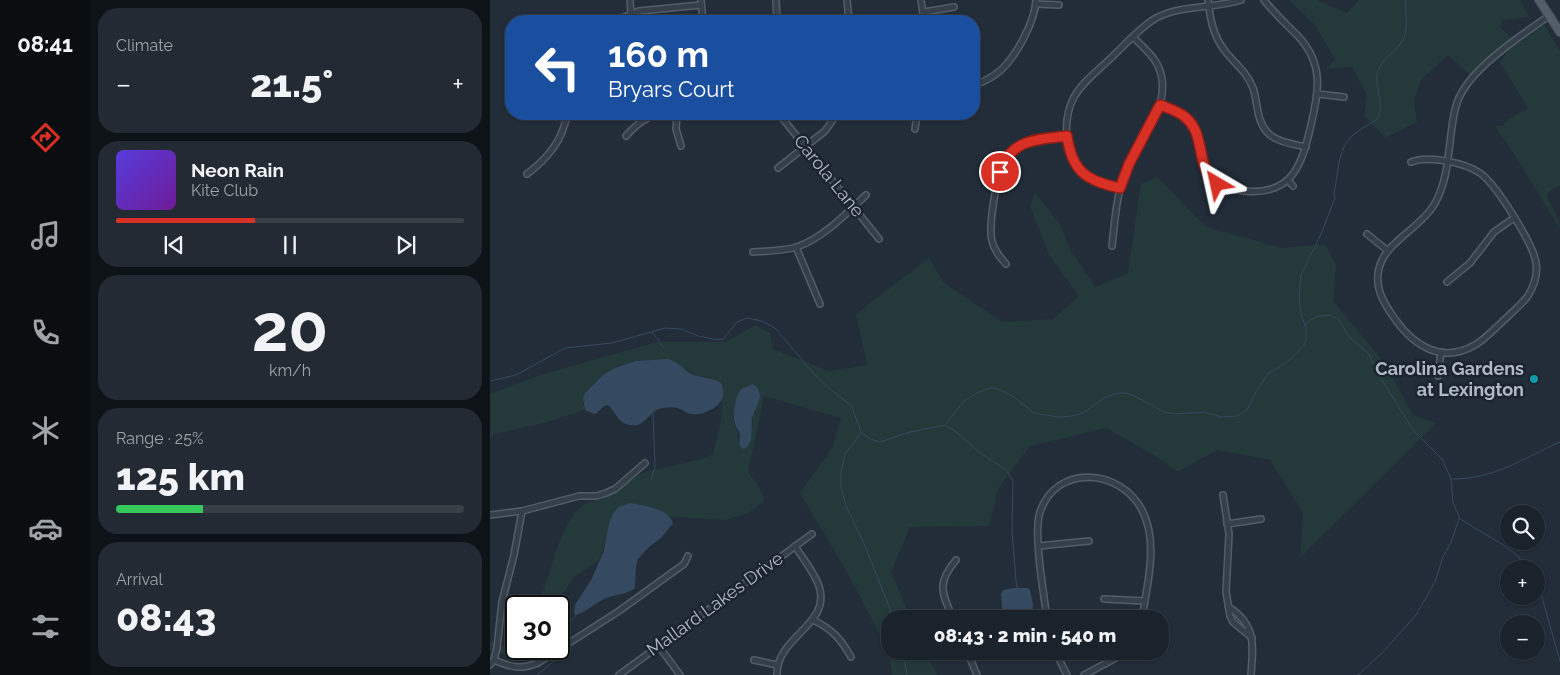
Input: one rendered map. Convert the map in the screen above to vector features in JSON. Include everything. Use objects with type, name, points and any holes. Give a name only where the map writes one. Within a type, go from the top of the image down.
[{"type":"main road","points":[[1539,0],[1560,32]]},
{"type":"street","points":[[630,0],[631,14],[701,2],[702,15]]},
{"type":"street","points":[[776,0],[777,15]]},
{"type":"street","points":[[847,0],[848,15]]},
{"type":"street","points":[[921,0],[924,12],[954,7]]},
{"type":"street","points":[[1120,188],[1097,182],[1082,172],[1074,161],[1067,136],[1070,109],[1080,89],[1147,24],[1162,15],[1208,2],[1241,0]]},
{"type":"street","points":[[1160,105],[1180,113],[1192,124],[1198,135],[1204,167],[1211,178],[1221,186],[1233,190],[1260,191],[1277,187],[1288,180],[1300,165],[1306,147],[1318,94],[1317,72],[1308,49],[1264,0]]},
{"type":"street","points":[[980,83],[990,79],[1005,66],[1031,25],[1036,2],[1059,5]]},
{"type":"street","points":[[1208,2],[1212,27],[1219,43],[1251,83],[1263,128],[1276,138],[1306,147]]},
{"type":"street","points":[[1411,162],[1425,159],[1448,163],[1456,163],[1484,176],[1495,188],[1514,218],[1536,260],[1536,274],[1531,291],[1521,304],[1481,341],[1460,351],[1441,352],[1423,347],[1410,337],[1382,298],[1378,287],[1378,270],[1388,251],[1419,224],[1433,207],[1444,183],[1448,163],[1455,108],[1464,88],[1492,58],[1550,16]]},
{"type":"street","points":[[1112,246],[1120,188],[1129,164],[1160,105],[1162,86],[1158,66],[1148,52],[1133,37]]},
{"type":"street","points":[[1318,94],[1344,97]]},
{"type":"street","points":[[527,174],[555,146],[565,120]]},
{"type":"street","points":[[626,136],[642,120]]},
{"type":"street","points":[[677,120],[676,129],[681,146]]},
{"type":"street","name":"Carola Lane","points":[[784,120],[879,239]]},
{"type":"street","points":[[778,168],[825,131],[833,120]]},
{"type":"street","points":[[915,128],[916,120]]},
{"type":"street","points":[[1006,264],[993,246],[990,229],[1000,172],[1004,160],[1013,150],[1024,144],[1039,139],[1067,136]]},
{"type":"street","points":[[1288,180],[1293,186]]},
{"type":"street","points":[[754,252],[778,251],[796,247],[821,234],[866,195]]},
{"type":"street","points":[[1447,282],[1470,262],[1494,232],[1514,218]]},
{"type":"street","points":[[1367,234],[1388,251]]},
{"type":"street","points":[[796,247],[820,304]]},
{"type":"street","points":[[1438,376],[1441,352]]},
{"type":"street","points":[[490,515],[522,511],[578,496],[596,496],[606,493],[615,489],[645,463]]},
{"type":"street","points":[[1046,610],[1039,546],[1038,521],[1040,511],[1054,490],[1062,484],[1071,480],[1095,476],[1118,485],[1142,509],[1151,546],[1144,610]]},
{"type":"street","points":[[1223,495],[1229,546],[1226,592],[1230,616],[1233,622],[1252,638]]},
{"type":"street","points":[[490,666],[494,660],[500,633],[502,602],[514,555],[522,511]]},
{"type":"street","points":[[1227,524],[1261,519]]},
{"type":"street","name":"Mallard Lakes Drive","points":[[619,675],[812,534]]},
{"type":"street","points":[[1039,546],[1089,541]]},
{"type":"street","points":[[777,675],[777,665],[784,649],[813,620],[820,602],[820,589],[816,580],[795,546]]},
{"type":"street","points":[[494,660],[510,667],[522,668],[538,663],[619,611],[684,564],[688,556]]},
{"type":"street","points":[[950,610],[942,584],[947,571],[956,560]]},
{"type":"street","points":[[1104,599],[1145,601]]},
{"type":"street","points":[[1229,607],[1238,612],[1248,624],[1252,638],[1251,675]]},
{"type":"street","points":[[813,620],[826,626],[836,635],[851,658]]},
{"type":"street","points":[[658,646],[680,675]]},
{"type":"street","points":[[754,660],[777,665]]},
{"type":"street","points":[[971,660],[977,675]]},
{"type":"street","points":[[1060,660],[1067,675]]},
{"type":"street","points":[[1084,675],[1112,660]]},
{"type":"green space","points":[[1289,0],[1317,0],[1347,13],[1359,0],[1520,0],[1529,17],[1502,20],[1499,26],[1514,41],[1473,78],[1448,55],[1421,80],[1414,100],[1417,122],[1385,138],[1364,115],[1367,96],[1352,67],[1326,69],[1335,59],[1315,25]]},
{"type":"green space","points":[[1544,25],[1560,51],[1560,185],[1546,194],[1557,216],[1560,229],[1495,126],[1503,126],[1507,120],[1528,108],[1500,62],[1509,50]]},
{"type":"green space","points":[[1157,177],[1206,227],[1282,248],[1325,244],[1336,265],[1333,301],[1386,365],[1413,415],[1436,423],[1300,558],[1303,513],[1270,460],[1217,450],[1178,472],[1157,457],[1106,428],[1030,446],[998,489],[989,526],[910,527],[891,572],[907,610],[881,610],[881,637],[847,572],[800,493],[833,447],[841,418],[764,396],[748,472],[759,487],[765,500],[750,512],[726,520],[670,517],[659,510],[630,503],[609,524],[607,541],[599,560],[574,577],[562,595],[541,595],[561,538],[572,517],[580,508],[607,496],[631,479],[645,473],[694,461],[713,454],[721,420],[723,389],[710,378],[695,375],[672,360],[636,361],[615,368],[603,375],[585,393],[583,404],[585,410],[544,423],[498,433],[490,438],[490,394],[540,375],[657,342],[726,342],[755,325],[770,333],[773,349],[829,371],[867,365],[856,314],[929,258],[944,283],[1002,322],[1053,319],[1079,296],[1049,255],[1030,206],[1035,193],[1059,223],[1072,253],[1096,287],[1128,273],[1141,184]],"holes":[[[751,384],[756,412],[752,416],[753,426],[748,446],[738,441],[734,411],[736,400],[742,390]]]},
{"type":"green space","points":[[490,641],[505,647],[505,654],[490,649]]},
{"type":"green space","points":[[890,660],[930,660],[937,675],[892,675]]},
{"type":"water","points":[[667,359],[694,375],[721,383],[723,397],[721,401],[706,412],[697,414],[671,407],[658,409],[640,424],[635,425],[623,422],[608,405],[594,414],[585,410],[583,398],[585,393],[603,375],[615,368],[636,361]]},
{"type":"water","points":[[753,384],[760,395],[752,420],[750,443],[744,449],[740,445],[740,434],[735,424],[735,406],[741,389]]},
{"type":"water","points":[[630,503],[661,511],[671,518],[673,523],[662,537],[638,559],[635,588],[604,599],[576,615],[574,613],[575,605],[591,580],[604,551],[609,524],[613,514],[618,507]]},
{"type":"water","points":[[1028,588],[1030,590],[1033,610],[1002,610],[1001,594],[1003,590]]},
{"type":"waterway","points":[[490,381],[516,375],[565,348],[612,343],[665,328],[681,329],[698,336],[718,340],[723,339],[737,322],[747,318],[762,321],[775,328],[813,373],[832,391],[851,405],[861,432],[870,439],[880,442],[910,432],[945,425],[963,402],[977,393],[990,388],[995,388],[1011,395],[1034,413],[1058,417],[1083,413],[1104,398],[1118,393],[1135,396],[1164,412],[1176,414],[1204,412],[1221,417],[1237,416],[1247,410],[1268,374],[1292,358],[1304,345],[1306,328],[1301,314],[1299,298],[1301,275],[1321,234],[1335,198],[1338,171],[1344,148],[1353,135],[1376,120],[1379,115],[1380,104],[1377,75],[1381,64],[1404,38],[1406,0]]},
{"type":"waterway","points":[[1305,326],[1310,320],[1319,316],[1330,315],[1339,320],[1349,337],[1368,353],[1413,430],[1442,459],[1451,479],[1453,502],[1460,519],[1505,546],[1521,560]]},
{"type":"waterway","points":[[652,332],[663,347]]},
{"type":"waterway","points":[[651,480],[655,467],[653,413]]},
{"type":"waterway","points":[[946,426],[1006,470],[1013,481],[1012,531],[1018,590]]},
{"type":"waterway","points":[[861,433],[845,454],[841,472],[841,488],[847,508],[866,548],[890,610]]},
{"type":"waterway","points":[[1452,479],[1482,476],[1495,472],[1560,442]]},
{"type":"waterway","points":[[1358,675],[1383,652],[1416,615],[1435,582],[1459,519]]},
{"type":"waterway","points":[[1544,605],[1560,661]]},
{"type":"waterway","points":[[570,623],[576,615]]},
{"type":"waterway","points":[[537,675],[555,660]]},
{"type":"waterway","points":[[904,660],[907,675]]},
{"type":"place","name":"Carolina Gardens at Lexington","points":[[1534,379]]},
{"type":"route","points":[[1000,172],[1007,157],[1019,146],[1039,139],[1067,136],[1074,161],[1082,172],[1101,184],[1120,188],[1125,172],[1160,105],[1180,113],[1195,128],[1204,167],[1208,175],[1217,184]]}]
